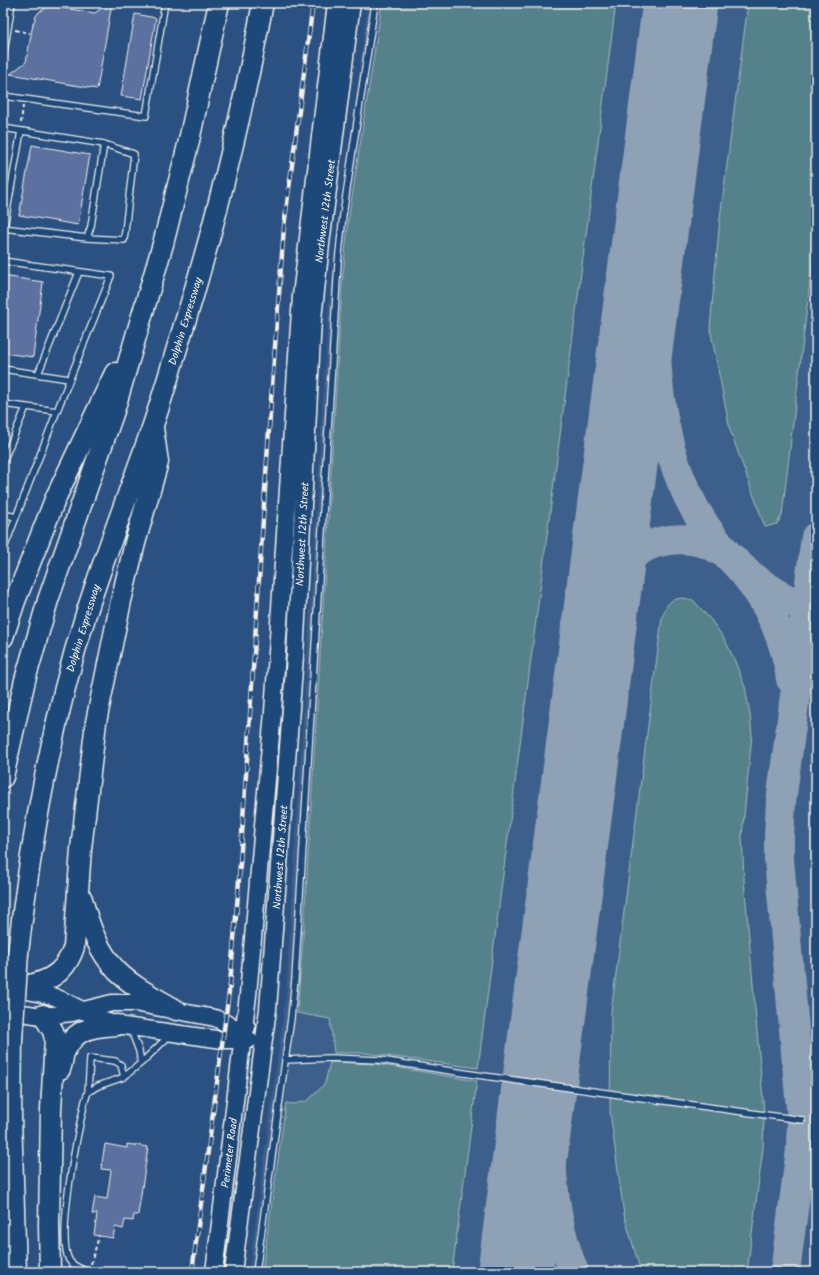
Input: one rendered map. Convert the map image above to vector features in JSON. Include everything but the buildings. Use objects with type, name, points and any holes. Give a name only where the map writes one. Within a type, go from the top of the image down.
[{"type":"highway","points":[[3,777],[25,680],[48,600],[114,410],[163,244],[188,145],[219,3]]},
{"type":"highway","name":"Dolphin Expressway","points":[[16,1272],[11,1124],[12,1039],[18,953],[28,870],[37,818],[58,715],[86,615],[153,424],[190,307],[213,224],[246,91],[263,3]]},
{"type":"highway","points":[[3,637],[15,601],[56,497],[141,318]]},
{"type":"highway","points":[[8,987],[39,984],[49,979],[57,974],[68,962],[74,947],[76,936],[78,884],[96,722],[125,586],[139,528],[158,462],[153,424]]},
{"type":"highway","points":[[78,884],[92,931],[108,960],[117,971],[130,982],[176,1010]]},
{"type":"highway","points":[[43,1015],[53,1031],[54,1039],[49,1225],[50,1272]]},
{"type":"highway","points":[[52,1085],[61,1065],[64,1053],[74,1036],[93,1027],[124,1027]]},
{"type":"main road","name":"Northwest 12th Street","points":[[244,1033],[273,712],[301,296],[336,3]]},
{"type":"main road","name":"Northwest 12th Street","points":[[261,1066],[268,1010],[278,890],[295,656],[313,319],[321,244],[352,3]]},
{"type":"main road","points":[[8,987],[52,996],[102,1020],[124,1027],[233,1040],[244,1033],[257,1010],[260,1000],[266,925],[278,890]]},
{"type":"main road","points":[[216,1018],[230,1014],[240,1006],[248,995]]},
{"type":"main road","points":[[3,1010],[43,1015],[62,1014],[112,1002],[122,1002],[216,1018],[244,1033],[253,1046],[261,1066]]},
{"type":"main road","name":"Perimeter Road","points":[[214,1272],[244,1033]]},
{"type":"main road","name":"Perimeter Road","points":[[233,1272],[261,1066]]},
{"type":"lane","points":[[3,60],[12,3]]},
{"type":"lane","points":[[3,96],[146,116],[165,3]]},
{"type":"lane","points":[[256,1272],[293,998],[297,951],[338,263],[344,208],[375,3]]},
{"type":"lane","points":[[3,128],[20,130],[104,144],[134,154],[124,240],[87,238],[3,228],[20,130]]},
{"type":"lane","points":[[87,238],[91,226],[104,144]]},
{"type":"lane","points":[[3,261],[111,276],[56,411],[3,550]]},
{"type":"lane","points":[[38,374],[79,272]]},
{"type":"lane","points":[[3,369],[69,379]]},
{"type":"lane","points":[[3,404],[56,411]]},
{"type":"lane","points":[[3,462],[26,407]]},
{"type":"lane","points":[[3,514],[16,516]]},
{"type":"lane","points":[[124,1027],[136,1040],[141,1063]]},
{"type":"lane","points":[[88,1092],[98,1086],[124,1077],[173,1033]]},
{"type":"lane","points":[[89,1272],[73,1265],[67,1255],[65,1245],[66,1219],[72,1168],[82,1114],[88,1092],[90,1058],[115,1061],[121,1065],[124,1077]]},
{"type":"lane","points":[[285,1060],[330,1058],[380,1060],[802,1120]]},
{"type":"path","points":[[8,29],[30,33]]},
{"type":"path","points":[[20,130],[24,99]]},
{"type":"path","points":[[91,1264],[99,1236]]},
{"type":"shaded area","points":[[368,3],[816,3],[816,1272],[249,1272],[286,994],[329,303]]},
{"type":"green space","points":[[382,3],[616,3],[478,1068],[365,1053],[334,1053],[330,1019],[297,1013],[304,925],[342,285],[348,222]]},
{"type":"green space","points":[[748,3],[816,3],[816,232],[782,515],[777,524],[765,527],[730,430],[710,328],[720,218]]},
{"type":"green space","points":[[683,598],[693,600],[711,620],[725,640],[745,687],[752,735],[742,836],[744,879],[764,1112],[763,1148],[747,1272],[641,1272],[624,1215],[610,1112],[611,1012],[662,618],[668,604],[671,601]]},
{"type":"green space","points":[[330,1062],[376,1064],[477,1081],[452,1272],[262,1272],[286,1103],[294,1104],[307,1101],[316,1093],[325,1083]]},
{"type":"taxiway","points":[[671,83],[657,250],[655,299],[656,348],[660,397],[669,445],[685,490],[708,531],[741,567],[758,581],[786,599],[816,612]]},
{"type":"taxiway","points":[[785,1272],[801,1149],[802,1120],[779,859],[779,836],[781,802],[816,537]]},
{"type":"taxiway","points":[[602,608],[610,586],[619,570],[633,555],[645,548],[657,543],[685,539],[712,546],[724,553],[743,572],[768,609],[785,650],[791,679]]},
{"type":"taxiway","points":[[567,874],[552,1086],[551,1149],[557,1212],[564,1242],[574,1272]]},
{"type":"taxiway","points":[[516,1272],[518,1246]]},
{"type":"runway","points":[[515,1272],[680,3]]},
{"type":"railway","points":[[192,1272],[230,984],[238,894],[284,227],[313,3]]}]
